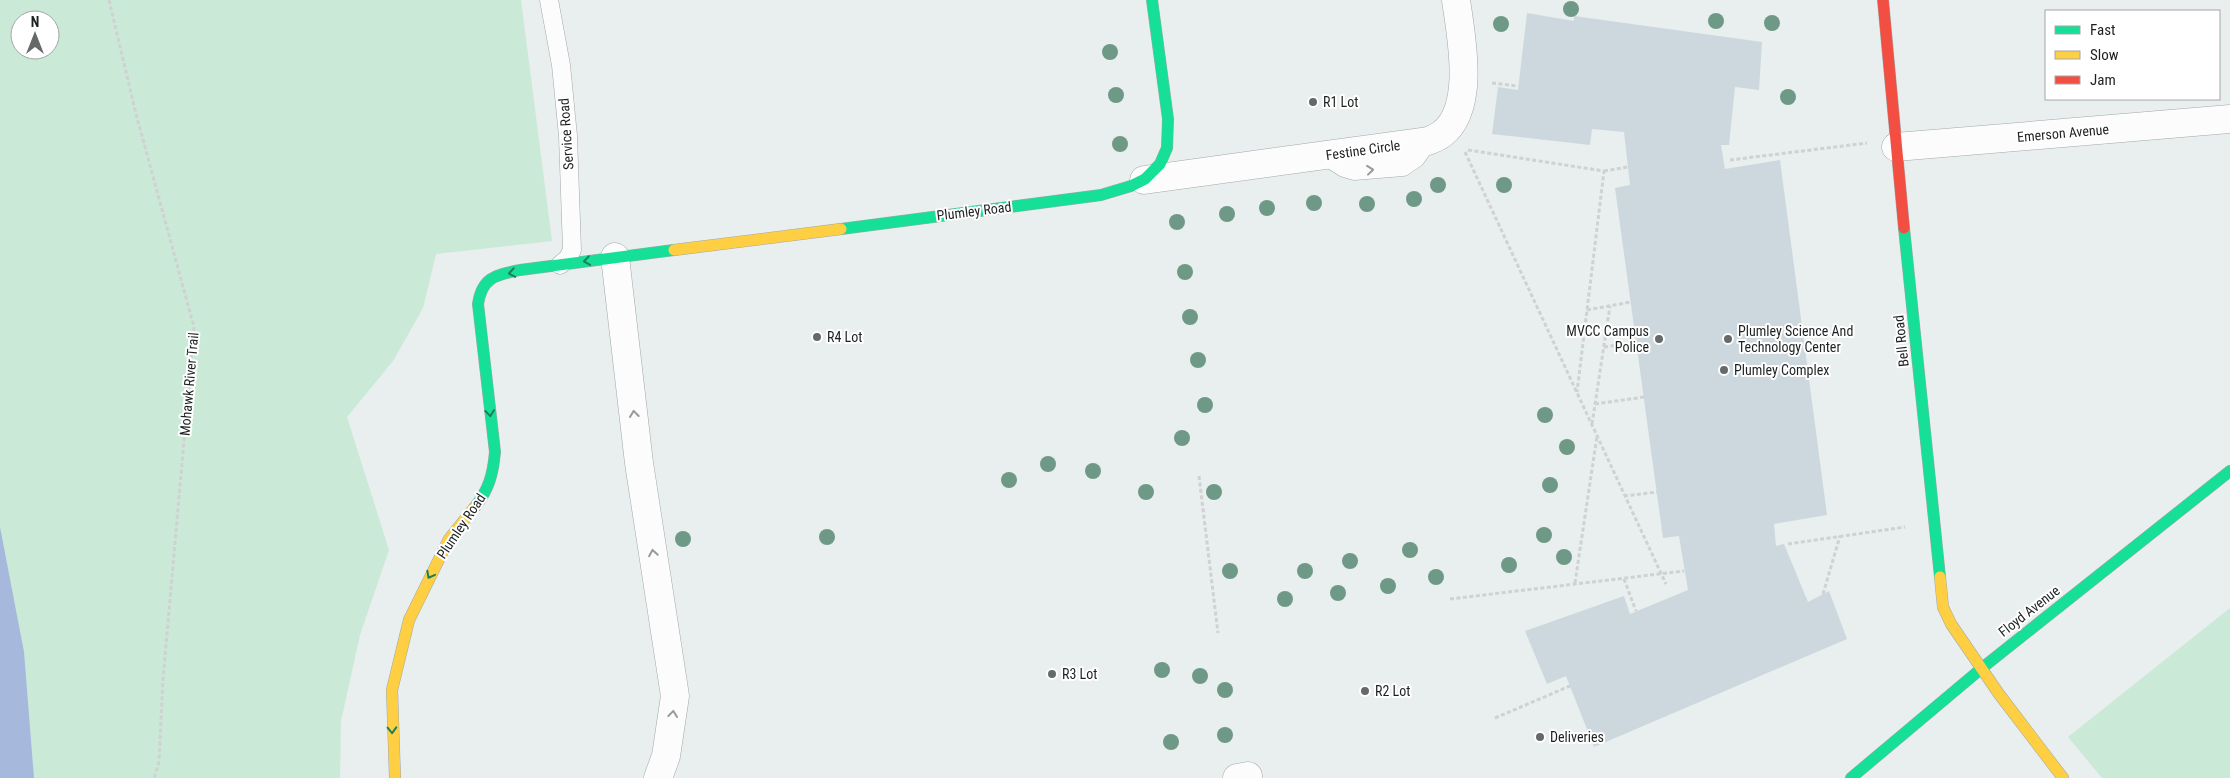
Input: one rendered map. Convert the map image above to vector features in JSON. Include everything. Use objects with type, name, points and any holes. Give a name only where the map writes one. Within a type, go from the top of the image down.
[{"type":"street","name":"Plumley Road","points":[[395,778],[392,690],[409,620],[449,540],[483,497],[493,475],[495,452],[478,304],[481,290],[487,281],[496,275],[615,257],[1101,194],[1125,188],[1144,180],[1164,159],[1168,145],[1165,89],[1152,0]]},
{"type":"street","name":"Festine Circle","points":[[1144,180],[1428,141],[1442,134],[1452,122],[1459,106],[1464,66],[1456,0]]},
{"type":"street","name":"Bell Road","points":[[1883,0],[1943,608],[1951,624],[1982,668],[2063,778]]},
{"type":"street","name":"Emerson Avenue","points":[[1896,147],[2230,119]]},
{"type":"street","points":[[615,257],[639,463],[675,696],[665,771]]},
{"type":"street","name":"Floyd Avenue","points":[[1850,778],[1982,668],[2230,471]]},
{"type":"lane","name":"Service Road","points":[[549,0],[561,66],[568,136],[572,250],[568,258],[560,265]]},
{"type":"path","name":"Mohawk River Trail","points":[[109,0],[136,114],[194,327],[163,679],[159,762],[154,778]]},
{"type":"path","points":[[1484,82],[1518,86]]},
{"type":"path","points":[[1730,160],[1867,143]]},
{"type":"path","points":[[1628,167],[1604,171],[1464,149],[1666,584]]},
{"type":"path","points":[[1577,392],[1604,171]]},
{"type":"path","points":[[1587,310],[1631,302]]},
{"type":"path","points":[[1592,425],[1610,306]]},
{"type":"path","points":[[1604,347],[1637,342]]},
{"type":"path","points":[[1595,404],[1644,397]]},
{"type":"path","points":[[1575,583],[1597,436]]},
{"type":"path","points":[[1199,476],[1218,633]]},
{"type":"path","points":[[1624,496],[1657,492]]},
{"type":"path","points":[[1788,544],[1908,527]]},
{"type":"path","points":[[1823,594],[1840,536]]},
{"type":"path","points":[[1450,600],[1684,570]]},
{"type":"path","points":[[1624,579],[1636,611]]},
{"type":"path","points":[[1495,718],[1570,686]]},
{"type":"green space","points":[[0,0],[521,0],[552,241],[436,254],[423,308],[393,361],[347,417],[389,550],[360,635],[341,721],[340,778],[0,778]]},
{"type":"green space","points":[[2230,608],[2230,778],[2102,778],[2068,737]]},
{"type":"water","points":[[0,527],[24,652],[34,778],[0,778]]},
{"type":"building","points":[[1527,13],[1574,21],[1574,16],[1762,42],[1759,90],[1735,87],[1729,145],[1721,145],[1725,169],[1780,160],[1827,515],[1774,524],[1776,546],[1784,544],[1808,602],[1829,591],[1847,639],[1594,747],[1566,676],[1547,684],[1525,631],[1624,596],[1630,614],[1688,590],[1679,536],[1663,538],[1615,188],[1630,185],[1624,132],[1592,129],[1590,145],[1492,134],[1498,87],[1518,90]]},
{"type":"traffic: fast","points":[[841,229],[1101,195],[1131,186],[1145,179],[1160,164],[1167,148],[1168,119],[1152,0]]},
{"type":"traffic: fast","points":[[1904,228],[1940,577]]},
{"type":"traffic: fast","points":[[474,508],[489,482],[495,452],[478,304],[483,288],[497,276],[520,270],[674,250]]},
{"type":"traffic: fast","points":[[1851,778],[1982,668],[2230,471]]},
{"type":"traffic: slow","points":[[674,250],[841,229]]},
{"type":"traffic: slow","points":[[395,778],[392,690],[409,620],[449,539],[474,508]]},
{"type":"traffic: slow","points":[[1940,577],[1943,607],[1951,624],[1999,694],[2063,778]]},
{"type":"traffic: jam","points":[[1883,0],[1904,228]]},
{"type":"place","name":"R1 Lot","points":[[1313,102]]},
{"type":"place","name":"R4 Lot","points":[[817,337]]},
{"type":"place","name":"MVCC Campus Police","points":[[1659,339]]},
{"type":"place","name":"Plumley Science And Technology Center","points":[[1728,339]]},
{"type":"place","name":"Plumley Complex","points":[[1724,370]]},
{"type":"place","name":"R3 Lot","points":[[1052,674]]},
{"type":"place","name":"R2 Lot","points":[[1365,691]]},
{"type":"place","name":"Deliveries","points":[[1540,737]]}]
